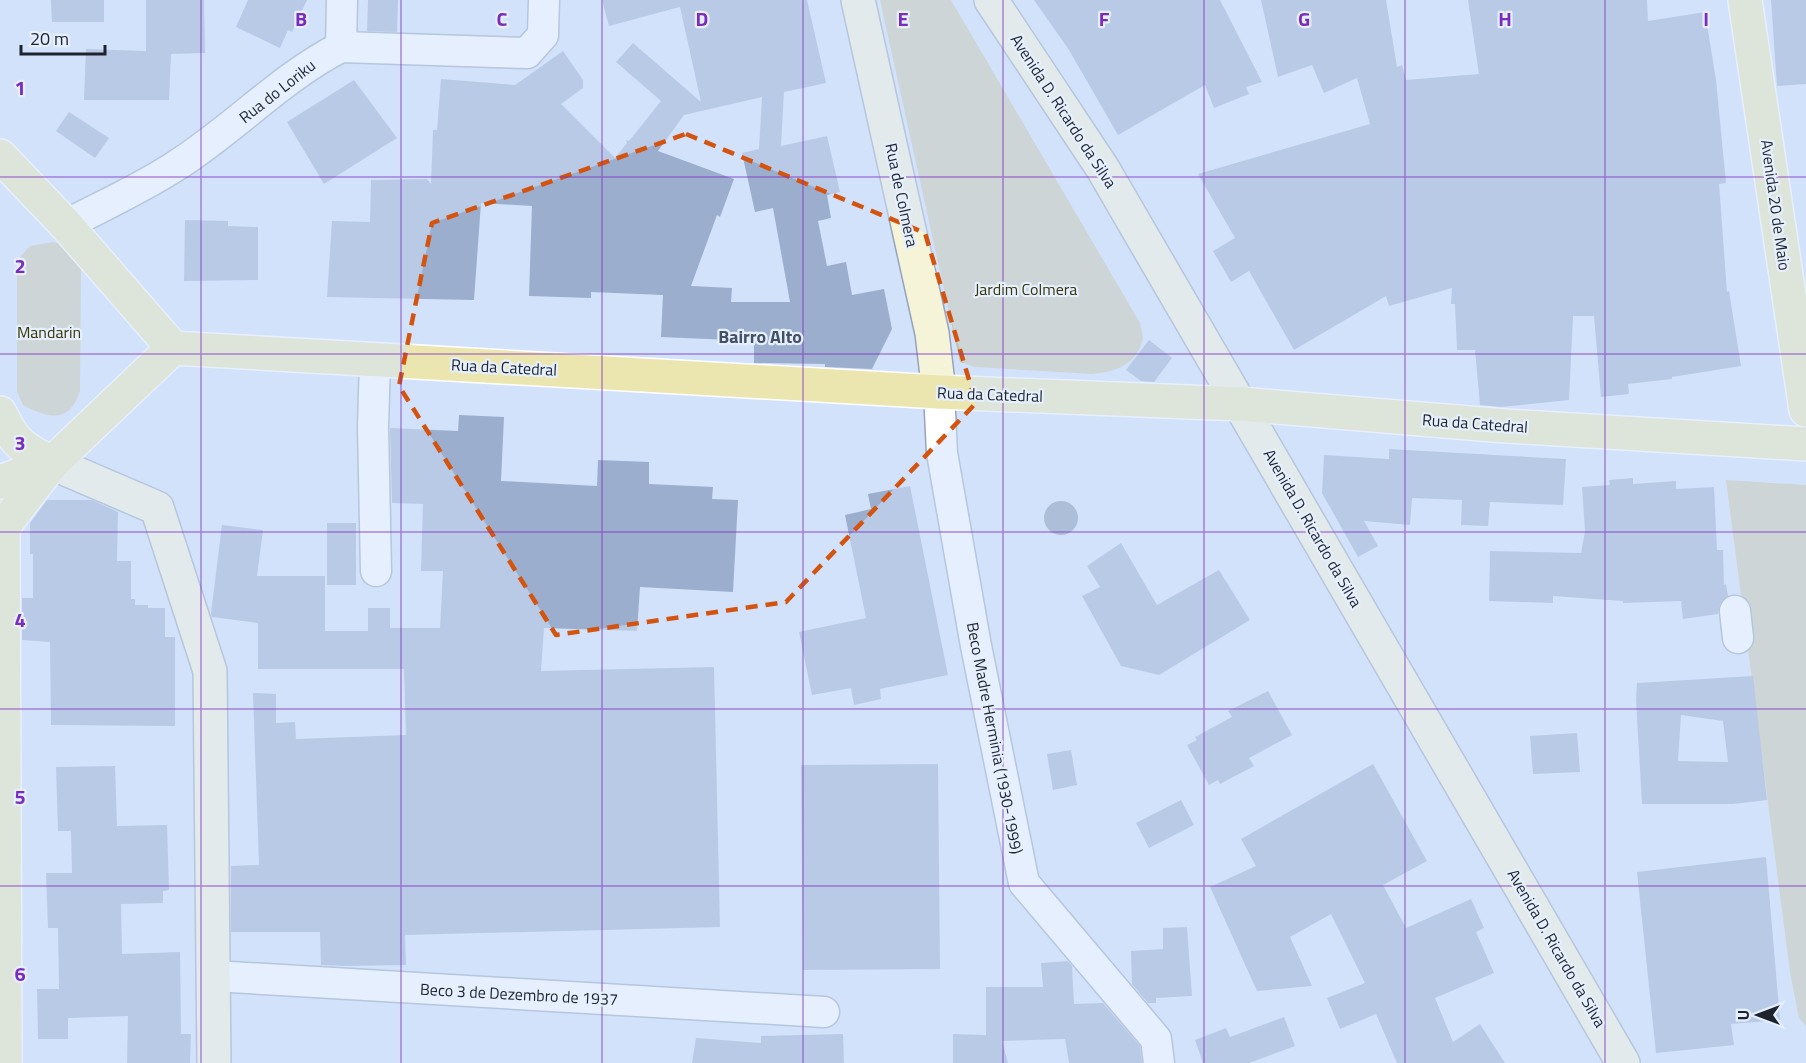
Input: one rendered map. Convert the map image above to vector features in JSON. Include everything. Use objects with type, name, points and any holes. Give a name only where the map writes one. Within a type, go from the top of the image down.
[{"type":"main road","name":"Avenida 20 de Maio","points":[[1745,0],[1806,410]]},
{"type":"main road","points":[[0,156],[66,225],[173,348],[52,463],[3,527],[2,896],[5,1063]]},
{"type":"main road","name":"Rua da Catedral","points":[[173,348],[939,392],[1240,404],[1506,426],[1806,444]]},
{"type":"main road","points":[[0,413],[9,431],[26,450],[52,463]]},
{"type":"main road","points":[[0,482],[52,463]]},
{"type":"street","points":[[340,47],[342,0]]},
{"type":"street","name":"Rua do Loriku","points":[[66,225],[174,167],[243,117],[315,60],[340,47],[527,53],[543,35],[544,0]]},
{"type":"street","name":"Rua de Colmera","points":[[858,0],[932,333],[939,392]]},
{"type":"street","name":"Avenida D. Ricardo da Silva","points":[[991,0],[1103,169],[1623,1063]]},
{"type":"street","points":[[375,360],[373,427],[376,571]]},
{"type":"street","name":"Beco Madre Herminia (1930-1999)","points":[[939,392],[942,453],[976,646],[1024,883],[1157,1051]]},
{"type":"street","points":[[52,463],[158,508],[210,671],[214,1063]]},
{"type":"street","name":"Beco 3 de Dezembro de 1937","points":[[214,976],[824,1012]]},
{"type":"highlighted area","points":[[686,134],[925,233],[976,403],[786,602],[556,635],[399,386],[432,223]]},
{"type":"green space","name":"Jardim Colmera","points":[[880,0],[951,0],[1140,323],[1142,342],[1139,350],[1129,362],[1108,372],[1092,374],[975,367],[960,362]]},
{"type":"green space","name":"Mandarin","points":[[53,242],[63,244],[81,267],[80,391],[71,408],[60,415],[47,415],[23,405],[17,391],[17,273],[20,257],[30,246]]},
{"type":"green space","points":[[1726,480],[1806,485],[1806,1026],[1799,1018],[1790,972]]},
{"type":"water","points":[[1061,501],[1073,506],[1078,518],[1073,530],[1061,535],[1049,530],[1044,518],[1049,506]]},
{"type":"building","points":[[51,0],[104,0],[104,22],[52,22]]},
{"type":"building","points":[[146,0],[204,0],[205,53],[171,54],[169,100],[84,100],[86,49],[146,51]]},
{"type":"building","points":[[248,0],[307,0],[292,32],[288,30],[280,48],[236,27]]},
{"type":"building","points":[[368,0],[398,0],[397,32],[367,31]]},
{"type":"building","points":[[602,0],[807,0],[826,83],[784,92],[781,146],[827,136],[840,192],[827,195],[831,218],[818,221],[827,266],[846,262],[852,295],[884,289],[892,329],[872,369],[825,367],[825,364],[754,363],[754,341],[661,337],[663,295],[591,292],[591,298],[529,296],[532,206],[481,203],[474,300],[327,297],[332,221],[370,222],[371,180],[427,179],[431,184],[433,130],[437,130],[441,79],[515,85],[563,51],[583,80],[583,88],[561,104],[615,158],[627,143],[626,140],[629,141],[661,101],[616,62],[633,43],[701,102],[680,7],[609,26]],"holes":[[[762,97],[759,149],[742,153],[755,212],[773,208],[790,302],[731,302],[732,288],[691,286],[717,215],[720,217],[734,179],[658,151],[684,115]]]},
{"type":"building","points":[[1034,0],[1220,0],[1262,82],[1246,87],[1249,94],[1214,108],[1205,85],[1118,135],[1069,50]]},
{"type":"building","points":[[1261,0],[1386,0],[1397,67],[1402,65],[1406,80],[1479,74],[1468,0],[1647,0],[1648,21],[1705,12],[1716,80],[1726,183],[1719,184],[1727,292],[1729,291],[1741,366],[1672,377],[1672,379],[1628,384],[1629,394],[1601,397],[1594,316],[1573,316],[1569,400],[1501,407],[1480,405],[1475,350],[1457,350],[1455,304],[1451,304],[1452,288],[1389,306],[1386,296],[1294,350],[1249,271],[1231,282],[1213,251],[1235,238],[1198,174],[1370,124],[1357,78],[1324,93],[1312,65],[1278,77]]},
{"type":"building","points":[[1771,0],[1806,0],[1806,84],[1777,86]]},
{"type":"building","points":[[354,80],[397,138],[324,184],[287,122]]},
{"type":"building","points":[[69,112],[109,138],[95,158],[56,131]]},
{"type":"building","points":[[185,220],[228,221],[228,226],[258,227],[258,280],[184,281]]},
{"type":"building","points":[[1149,340],[1172,358],[1154,382],[1141,381],[1126,370]]},
{"type":"building","points":[[459,415],[504,417],[501,481],[597,486],[598,460],[649,462],[649,484],[713,487],[712,499],[738,500],[733,592],[640,587],[637,631],[544,628],[541,671],[714,667],[720,927],[405,935],[406,965],[345,966],[321,965],[320,932],[231,932],[231,866],[259,865],[253,693],[276,694],[276,723],[295,722],[296,739],[406,735],[404,669],[258,669],[258,623],[212,617],[222,525],[263,530],[257,576],[325,576],[325,631],[368,631],[368,608],[390,608],[390,628],[440,628],[443,571],[421,571],[423,504],[392,503],[390,428],[458,431]]},
{"type":"building","points":[[1389,449],[1566,459],[1563,505],[1490,502],[1488,526],[1461,525],[1462,500],[1412,498],[1410,525],[1364,521],[1378,546],[1358,557],[1322,493],[1324,455],[1389,459]]},
{"type":"building","points":[[1633,478],[1633,484],[1676,481],[1676,489],[1714,487],[1717,550],[1723,550],[1724,585],[1726,584],[1728,596],[1720,604],[1718,614],[1683,619],[1681,601],[1623,603],[1623,601],[1553,596],[1553,603],[1489,601],[1490,551],[1581,553],[1585,531],[1582,487],[1610,485],[1609,480]]},
{"type":"building","points":[[910,486],[948,675],[880,689],[881,699],[854,705],[851,688],[812,695],[799,632],[866,618],[845,515],[871,509],[868,494]]},
{"type":"building","points":[[47,500],[92,500],[118,512],[117,561],[131,561],[131,599],[135,599],[135,605],[165,608],[165,637],[175,637],[175,726],[51,725],[50,642],[22,640],[22,598],[33,598],[30,523]]},
{"type":"building","points":[[327,523],[356,523],[356,585],[327,585]]},
{"type":"building","points":[[1121,543],[1157,605],[1219,570],[1250,620],[1159,675],[1121,666],[1082,596],[1100,587],[1087,566]]},
{"type":"building","points":[[1753,676],[1767,800],[1733,804],[1642,804],[1637,683]],"holes":[[[1681,715],[1723,721],[1728,762],[1678,761]]]},
{"type":"building","points":[[1268,691],[1292,735],[1249,758],[1254,766],[1220,784],[1218,780],[1209,785],[1187,745],[1197,740],[1195,737],[1232,717],[1228,711]]},
{"type":"building","points":[[1577,733],[1580,772],[1533,774],[1530,736]]},
{"type":"building","points":[[1071,750],[1077,785],[1053,790],[1047,754]]},
{"type":"building","points":[[938,764],[940,969],[803,970],[801,765]]},
{"type":"building","points":[[1373,764],[1427,861],[1383,885],[1406,928],[1471,899],[1484,928],[1476,932],[1494,973],[1435,998],[1453,1042],[1480,1024],[1505,1063],[1397,1063],[1376,1014],[1340,1029],[1327,998],[1365,983],[1331,914],[1290,937],[1312,986],[1257,991],[1210,887],[1256,866],[1241,839]]},
{"type":"building","points":[[115,766],[117,826],[167,825],[169,890],[163,891],[163,903],[121,904],[122,954],[180,952],[181,1034],[191,1034],[190,1063],[127,1063],[128,1016],[68,1018],[68,1039],[38,1039],[37,989],[59,989],[58,928],[48,928],[46,873],[72,873],[71,831],[58,831],[56,767]]},
{"type":"building","points":[[1181,800],[1194,825],[1149,848],[1136,823]]},
{"type":"building","points":[[1766,857],[1780,1020],[1731,1024],[1734,1045],[1656,1053],[1637,872]]},
{"type":"building","points":[[1187,927],[1192,996],[1156,998],[1156,1003],[1148,1003],[1132,984],[1131,951],[1163,949],[1163,928]]},
{"type":"building","points":[[1068,961],[1072,966],[1074,1004],[1103,1003],[1140,1046],[1142,1063],[1069,1063],[1065,1039],[1002,1041],[1008,1063],[953,1063],[953,1034],[986,1035],[986,987],[1043,987],[1041,963]]},
{"type":"building","points":[[1284,1017],[1295,1046],[1249,1063],[1203,1063],[1195,1040],[1226,1028],[1230,1037]]},
{"type":"building","points":[[843,1034],[844,1063],[692,1063],[696,1038],[761,1043],[761,1036]]},
{"type":"district","name":"Bairro Alto","points":[[760,336]]}]
